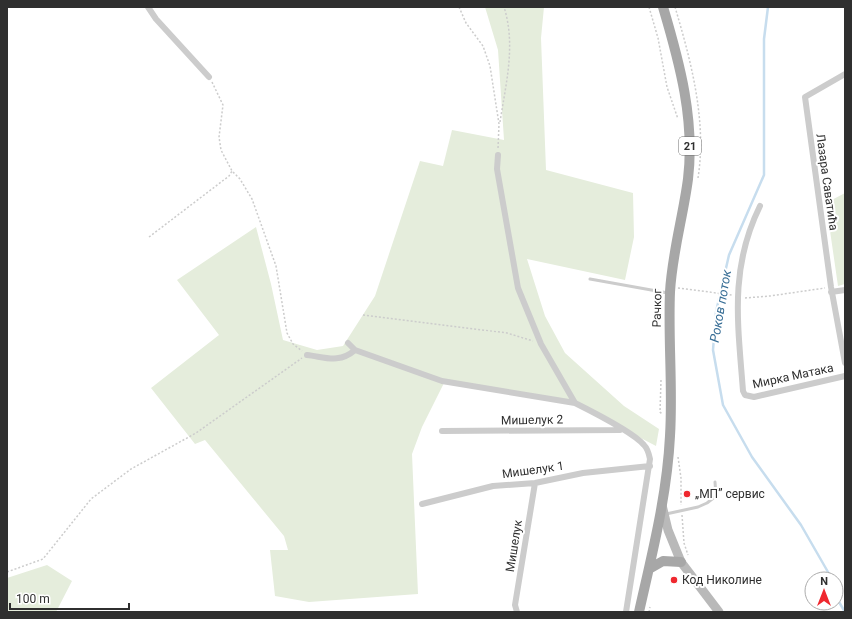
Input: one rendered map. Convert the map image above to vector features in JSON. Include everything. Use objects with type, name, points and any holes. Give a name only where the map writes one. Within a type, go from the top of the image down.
[{"type":"main road","name":"Рачког","points":[[639,612],[663,510],[670,434],[674,289],[688,179],[690,140],[685,92],[663,7]]},
{"type":"main road","points":[[649,569],[663,561],[685,560]]},
{"type":"street","points":[[148,7],[209,77]]},
{"type":"street","name":"Лазара Саватића","points":[[845,74],[805,97],[831,290],[845,364]]},
{"type":"street","points":[[498,155],[497,170],[518,288],[541,344],[575,403]]},
{"type":"street","points":[[737,296],[738,274],[747,238],[750,227],[760,206]]},
{"type":"street","points":[[831,290],[845,290]]},
{"type":"street","name":"Мирка Матака","points":[[737,296],[743,391],[746,395],[754,397],[845,376]]},
{"type":"street","points":[[348,343],[355,350],[442,381],[575,403],[592,411],[632,435],[645,446],[650,459],[650,466],[626,612]]},
{"type":"street","points":[[306,355],[339,359],[347,357],[355,350]]},
{"type":"street","name":"Мишелук 2","points":[[442,431],[622,430]]},
{"type":"street","name":"Мишелук 1","points":[[422,504],[493,486],[535,483],[583,474],[650,466]]},
{"type":"street","name":"Мишелук","points":[[517,612],[515,606],[535,483]]},
{"type":"street","points":[[663,510],[685,560],[719,612]]},
{"type":"lane","points":[[590,280],[674,289]]},
{"type":"lane","points":[[663,510],[681,511],[707,503],[716,496],[715,482]]},
{"type":"path","points":[[459,7],[466,23],[483,46],[486,53],[490,66],[499,124]]},
{"type":"path","points":[[498,155],[499,124],[510,53],[509,29],[504,7]]},
{"type":"path","points":[[649,7],[658,38],[667,87],[680,125]]},
{"type":"path","points":[[675,7],[689,59],[699,116],[700,155],[697,184]]},
{"type":"path","points":[[7,572],[43,559],[91,499],[132,469],[196,433],[306,355],[293,344],[287,333],[276,266],[252,199],[240,179],[232,171],[221,150],[219,137],[223,105],[220,95],[209,77]]},
{"type":"path","points":[[149,237],[229,176],[232,171]]},
{"type":"path","points":[[674,289],[737,296],[770,296],[831,290]]},
{"type":"path","points":[[363,315],[508,333],[541,344]]},
{"type":"path","points":[[661,374],[660,412],[663,416]]},
{"type":"path","points":[[677,452],[681,478],[681,511],[685,560]]},
{"type":"green space","points":[[485,7],[544,7],[541,38],[546,170],[633,193],[634,237],[625,280],[527,259],[545,316],[565,353],[624,406],[659,429],[656,446],[576,404],[445,381],[422,427],[412,454],[418,594],[309,602],[275,596],[270,550],[288,550],[284,536],[205,440],[195,444],[151,388],[219,335],[177,280],[256,227],[271,284],[283,340],[317,350],[343,346],[375,296],[420,161],[443,166],[452,130],[504,140],[498,50]]},
{"type":"green space","points":[[845,193],[845,284],[838,286],[826,203]]},
{"type":"green space","points":[[47,565],[72,581],[56,612],[7,612],[7,578]]},
{"type":"waterway","name":"Роков поток","points":[[768,7],[764,39],[764,175],[729,255],[716,312],[713,350],[723,405],[752,457],[801,525],[827,571]]},
{"type":"place","name":"„МП” сервис","points":[[687,494]]},
{"type":"place","name":"Код Николине","points":[[674,580]]}]
